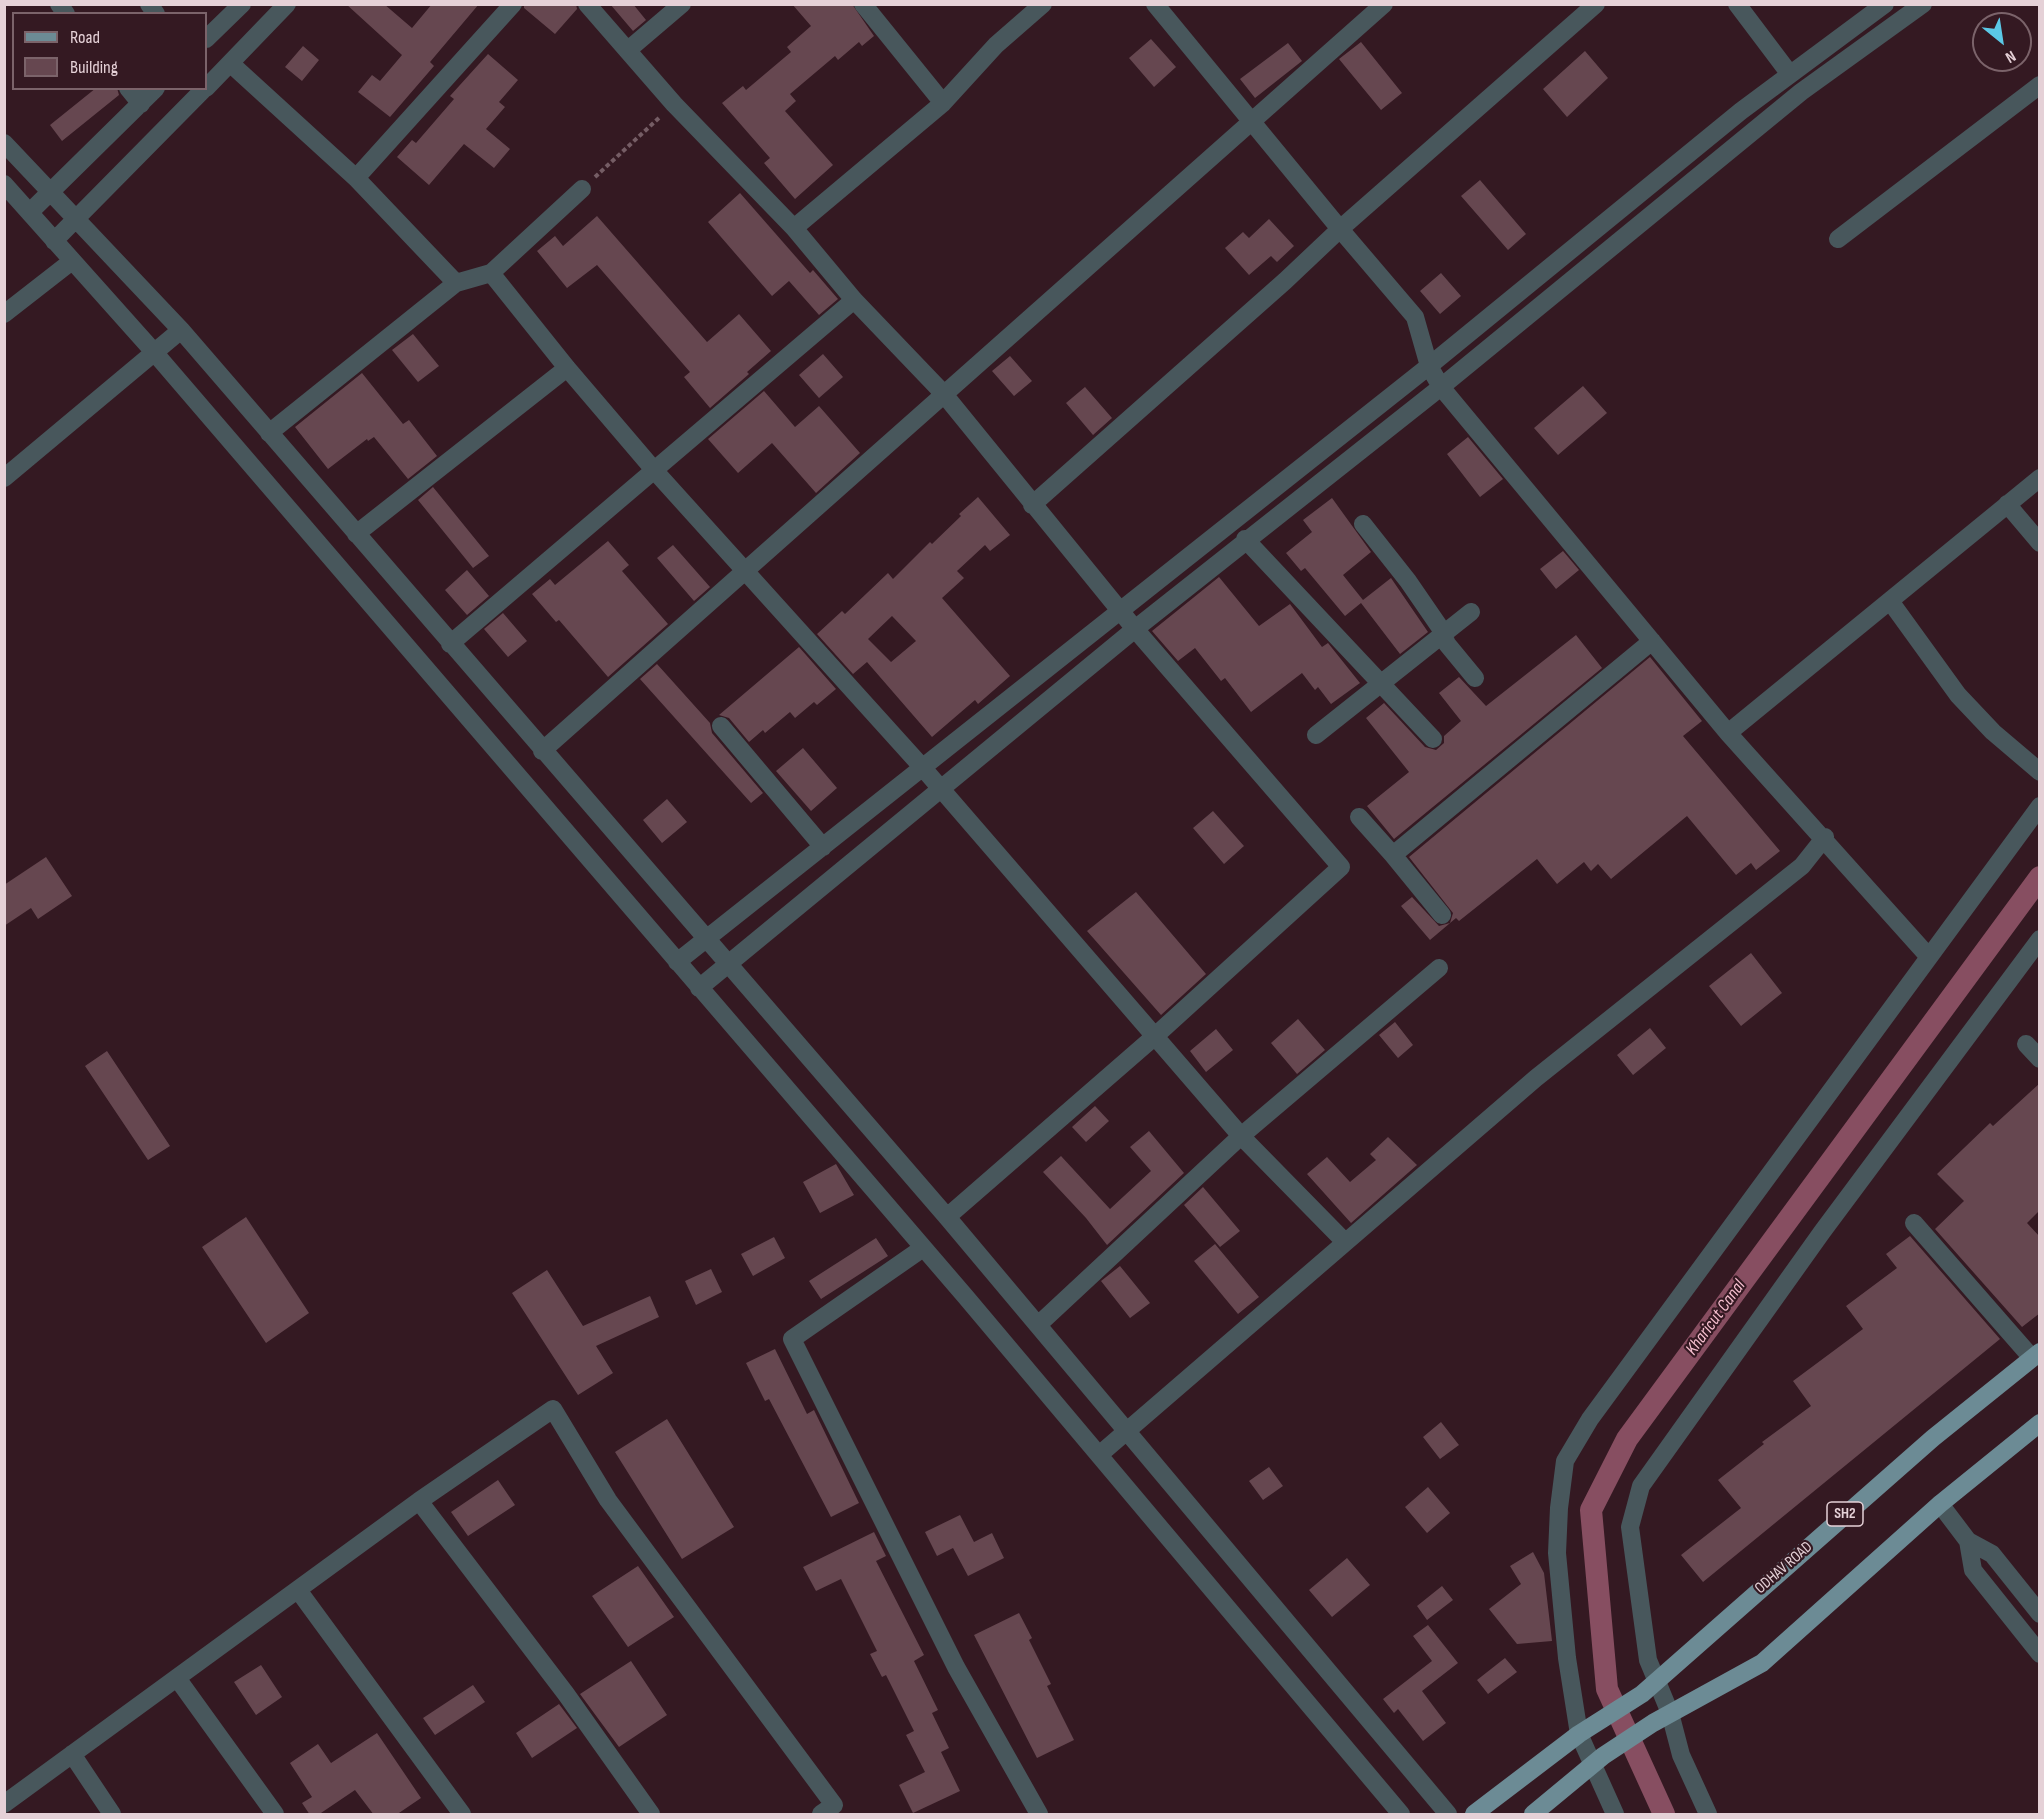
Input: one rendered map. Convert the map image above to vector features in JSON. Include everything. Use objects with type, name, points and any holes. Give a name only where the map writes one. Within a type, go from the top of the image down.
[{"type":"main road","name":"ODHAV ROAD","points":[[1649,1688],[1933,1438],[2036,1355]]},
{"type":"main road","points":[[1533,1815],[1598,1761],[1653,1723],[1762,1663],[1940,1504],[2040,1424]]},
{"type":"main road","name":"SH2","points":[[1474,1815],[1579,1734],[1649,1688]]},
{"type":"street","points":[[207,38],[242,4]]},
{"type":"street","points":[[207,86],[287,4]]},
{"type":"street","points":[[356,178],[513,4]]},
{"type":"street","points":[[587,4],[674,104],[794,228],[854,300],[943,393],[1135,629],[1341,867],[1154,1037],[947,1217]]},
{"type":"street","points":[[628,50],[682,4]]},
{"type":"street","points":[[864,4],[943,103]]},
{"type":"street","points":[[794,228],[943,103],[996,45],[1043,4]]},
{"type":"street","points":[[1155,4],[1415,317],[1429,366],[1441,387],[1728,733],[1825,837],[1929,957]]},
{"type":"street","points":[[542,751],[1384,4]]},
{"type":"street","points":[[1032,505],[1596,4]]},
{"type":"street","points":[[1737,4],[1789,73]]},
{"type":"street","points":[[677,962],[1429,366],[1789,73],[1885,4]]},
{"type":"street","points":[[699,988],[1245,539],[1441,387],[1801,92],[1923,4]]},
{"type":"street","points":[[230,63],[356,178],[456,283]]},
{"type":"street","points":[[1838,239],[2040,85]]},
{"type":"street","points":[[130,90],[141,104]]},
{"type":"street","points":[[31,211],[154,90]]},
{"type":"street","points":[[54,241],[203,90]]},
{"type":"street","points":[[4,143],[181,330],[542,751],[947,1217],[1448,1815]]},
{"type":"street","points":[[4,184],[31,211],[54,241],[153,352],[923,1248],[1401,1815]]},
{"type":"street","points":[[269,433],[456,283],[491,273],[582,189]]},
{"type":"street","points":[[4,314],[72,261]]},
{"type":"street","points":[[491,273],[567,368],[654,470],[746,569],[923,768],[1241,1136],[1345,1242]]},
{"type":"street","points":[[450,644],[854,300]]},
{"type":"street","points":[[4,478],[181,330]]},
{"type":"street","points":[[356,534],[567,368]]},
{"type":"street","points":[[1728,733],[2040,478]]},
{"type":"street","points":[[2007,504],[2040,543]]},
{"type":"street","points":[[1363,524],[1408,582],[1447,644],[1475,678]]},
{"type":"street","points":[[1245,539],[1433,739]]},
{"type":"street","points":[[1890,601],[1958,695],[1994,732],[2040,772]]},
{"type":"street","points":[[1316,735],[1379,682],[1471,612]]},
{"type":"street","points":[[1393,855],[1652,641]]},
{"type":"street","points":[[721,726],[824,847]]},
{"type":"street","points":[[1616,1815],[1598,1761],[1579,1734],[1567,1658],[1557,1553],[1559,1508],[1565,1461],[1590,1419],[2040,806]]},
{"type":"street","points":[[1359,818],[1442,915]]},
{"type":"street","points":[[1099,1455],[1536,1078],[1802,866],[1825,837]]},
{"type":"street","points":[[1708,1815],[1681,1755],[1670,1713],[1649,1688],[1648,1660],[1630,1527],[1641,1486],[1821,1232],[2040,939]]},
{"type":"street","points":[[1038,1325],[1241,1136],[1439,968]]},
{"type":"street","points":[[2026,1044],[2040,1059]]},
{"type":"street","points":[[1914,1223],[2036,1355]]},
{"type":"street","points":[[923,1248],[792,1338],[956,1667],[1039,1815]]},
{"type":"street","points":[[4,1804],[419,1501],[553,1409],[608,1500],[834,1805],[821,1815]]},
{"type":"street","points":[[419,1501],[566,1694],[651,1815]]},
{"type":"street","points":[[1940,1504],[1968,1541],[1992,1554],[2040,1614]]},
{"type":"street","points":[[1968,1541],[1972,1570],[2040,1654]]},
{"type":"street","points":[[298,1590],[462,1815]]},
{"type":"street","points":[[177,1678],[275,1815]]},
{"type":"street","points":[[72,1755],[112,1815]]},
{"type":"path","points":[[582,189],[674,104]]},
{"type":"building","points":[[346,4],[384,4],[412,28],[432,4],[479,4],[430,62],[434,66],[390,117],[358,92],[372,75],[380,81],[402,55]]},
{"type":"building","points":[[524,4],[576,4],[577,9],[555,34],[524,8]]},
{"type":"building","points":[[610,4],[633,4],[646,20],[633,31]]},
{"type":"building","points":[[792,4],[852,4],[874,36],[862,46],[859,42],[838,60],[835,56],[790,94],[796,101],[785,111],[833,165],[795,199],[764,163],[770,158],[722,103],[743,86],[746,90],[791,52],[787,47],[811,26]]},
{"type":"building","points":[[1151,39],[1176,67],[1154,87],[1129,58]]},
{"type":"building","points":[[1361,42],[1402,93],[1381,110],[1339,59]]},
{"type":"building","points":[[1288,43],[1302,61],[1255,98],[1240,79]]},
{"type":"building","points":[[303,46],[319,60],[302,81],[285,67]]},
{"type":"building","points":[[1585,51],[1608,78],[1567,117],[1543,89]]},
{"type":"building","points":[[488,54],[518,80],[499,102],[505,107],[486,129],[510,149],[494,168],[464,144],[429,185],[397,157],[412,140],[416,143],[454,99],[450,96]]},
{"type":"building","points":[[94,90],[118,90],[119,95],[62,141],[50,125]]},
{"type":"building","points":[[1480,180],[1526,234],[1508,250],[1461,196]]},
{"type":"building","points":[[740,193],[810,273],[813,270],[838,299],[819,315],[789,281],[772,296],[708,222]]},
{"type":"building","points":[[597,216],[707,342],[739,314],[771,351],[710,408],[684,377],[690,372],[597,265],[567,288],[537,251],[555,236],[563,246]]},
{"type":"building","points":[[1269,219],[1294,246],[1277,262],[1271,256],[1249,275],[1225,248],[1243,232],[1249,238]]},
{"type":"building","points":[[1441,273],[1461,296],[1440,314],[1420,291]]},
{"type":"building","points":[[413,334],[439,366],[418,382],[392,350]]},
{"type":"building","points":[[823,354],[843,377],[819,398],[799,375]]},
{"type":"building","points":[[1010,356],[1032,381],[1014,396],[992,371]]},
{"type":"building","points":[[362,373],[403,424],[409,420],[437,456],[408,479],[374,437],[368,441],[367,439],[328,469],[295,427]]},
{"type":"building","points":[[1583,386],[1607,413],[1558,455],[1534,428]]},
{"type":"building","points":[[1085,387],[1112,418],[1093,435],[1066,403]]},
{"type":"building","points":[[764,391],[795,427],[819,406],[860,453],[816,493],[772,443],[738,473],[708,439]]},
{"type":"building","points":[[1468,437],[1503,479],[1480,497],[1447,454]]},
{"type":"building","points":[[433,487],[489,556],[473,568],[418,500]]},
{"type":"building","points":[[978,497],[1010,535],[990,551],[985,545],[957,571],[964,578],[942,598],[1010,676],[978,704],[975,700],[932,737],[867,662],[853,674],[817,634],[842,611],[845,614],[888,573],[893,579],[930,542],[932,544],[961,516],[959,514]],"holes":[[[892,616],[916,641],[891,662],[868,639]]]},
{"type":"building","points":[[1332,498],[1371,552],[1343,575],[1363,600],[1391,578],[1428,632],[1400,654],[1361,603],[1345,616],[1305,568],[1301,571],[1286,553],[1312,532],[1303,520]]},
{"type":"building","points":[[608,541],[629,565],[622,571],[668,624],[608,677],[559,620],[556,622],[532,594],[550,579],[555,585]]},
{"type":"building","points":[[673,545],[710,587],[694,601],[657,558]]},
{"type":"building","points":[[1563,551],[1579,570],[1556,589],[1540,569]]},
{"type":"building","points":[[467,570],[489,596],[467,615],[445,590]]},
{"type":"building","points":[[1219,577],[1259,626],[1290,604],[1322,647],[1328,643],[1360,683],[1331,704],[1318,687],[1315,690],[1302,673],[1251,712],[1225,678],[1221,681],[1195,648],[1178,661],[1152,631]]},
{"type":"building","points":[[503,613],[527,641],[508,657],[484,629]]},
{"type":"building","points":[[1576,635],[1602,668],[1394,839],[1367,806],[1409,772],[1366,718],[1384,703],[1425,747],[1436,750],[1444,743],[1444,736],[1461,721],[1439,693],[1459,677],[1486,706]]},
{"type":"building","points":[[799,647],[836,689],[817,705],[814,702],[795,718],[790,712],[765,733],[763,730],[749,742],[729,718],[719,715]]},
{"type":"building","points":[[1650,657],[1702,721],[1683,736],[1780,851],[1756,870],[1751,863],[1736,875],[1687,816],[1611,879],[1598,864],[1591,871],[1584,862],[1557,884],[1537,859],[1459,921],[1456,918],[1430,940],[1401,906],[1412,897],[1439,926],[1450,923],[1453,913],[1409,857]]},
{"type":"building","points":[[657,664],[710,723],[712,733],[763,793],[751,803],[640,679]]},
{"type":"building","points":[[803,748],[837,788],[811,811],[776,771]]},
{"type":"building","points":[[667,799],[687,822],[662,843],[643,820]]},
{"type":"building","points":[[1213,811],[1244,846],[1224,864],[1193,828]]},
{"type":"building","points":[[46,857],[72,896],[38,919],[31,908],[4,926],[4,885]]},
{"type":"building","points":[[1136,892],[1206,974],[1161,1015],[1087,931]]},
{"type":"building","points":[[1751,953],[1782,993],[1741,1026],[1709,986]]},
{"type":"building","points":[[1298,1019],[1325,1050],[1297,1074],[1271,1043]]},
{"type":"building","points":[[1395,1022],[1413,1045],[1398,1058],[1379,1035]]},
{"type":"building","points":[[1650,1028],[1666,1048],[1633,1075],[1617,1055]]},
{"type":"building","points":[[1216,1029],[1233,1050],[1206,1072],[1190,1051]]},
{"type":"building","points":[[107,1051],[170,1146],[148,1160],[85,1066]]},
{"type":"building","points":[[2040,1083],[2040,1210],[2027,1223],[2040,1237],[2040,1313],[2022,1327],[1935,1229],[1964,1201],[1937,1174],[1990,1123],[1993,1126]]},
{"type":"building","points":[[1095,1106],[1109,1121],[1086,1142],[1072,1127]]},
{"type":"building","points":[[1149,1131],[1184,1173],[1107,1245],[1086,1218],[1043,1172],[1061,1156],[1110,1209],[1151,1171],[1130,1147]]},
{"type":"building","points":[[1388,1137],[1417,1165],[1351,1223],[1307,1174],[1327,1157],[1350,1182],[1376,1160],[1370,1154]]},
{"type":"building","points":[[836,1164],[854,1195],[820,1213],[803,1182]]},
{"type":"building","points":[[1203,1187],[1240,1231],[1220,1247],[1184,1205]]},
{"type":"building","points":[[246,1217],[309,1313],[266,1343],[202,1247]]},
{"type":"building","points":[[1910,1236],[2000,1339],[1703,1582],[1681,1555],[1741,1508],[1718,1480],[1764,1444],[1762,1442],[1811,1406],[1793,1381],[1863,1329],[1846,1306],[1897,1268],[1886,1254]]},
{"type":"building","points":[[774,1237],[785,1258],[753,1276],[741,1254]]},
{"type":"building","points":[[876,1238],[888,1256],[821,1299],[809,1281]]},
{"type":"building","points":[[1215,1244],[1259,1297],[1238,1314],[1194,1261]]},
{"type":"building","points":[[1120,1266],[1150,1303],[1130,1318],[1101,1281]]},
{"type":"building","points":[[711,1269],[722,1292],[696,1305],[685,1281]]},
{"type":"building","points":[[547,1270],[583,1326],[650,1296],[659,1317],[596,1346],[613,1373],[578,1395],[512,1293]]},
{"type":"building","points":[[775,1349],[807,1414],[814,1410],[859,1503],[831,1517],[769,1399],[765,1401],[746,1363]]},
{"type":"building","points":[[667,1419],[734,1527],[682,1559],[615,1452]]},
{"type":"building","points":[[1441,1422],[1459,1445],[1440,1459],[1423,1437]]},
{"type":"building","points":[[1269,1467],[1283,1486],[1263,1500],[1249,1481]]},
{"type":"building","points":[[498,1480],[515,1505],[468,1536],[451,1512]]},
{"type":"building","points":[[1428,1487],[1450,1513],[1427,1533],[1405,1507]]},
{"type":"building","points":[[960,1515],[974,1542],[992,1533],[1004,1558],[968,1576],[953,1548],[937,1556],[925,1532]]},
{"type":"building","points":[[874,1532],[886,1556],[876,1561],[924,1655],[914,1661],[938,1710],[932,1713],[949,1748],[941,1752],[960,1791],[913,1813],[899,1785],[925,1772],[906,1735],[914,1731],[886,1675],[882,1677],[870,1654],[877,1651],[841,1579],[816,1591],[803,1567]]},
{"type":"building","points":[[1533,1552],[1544,1573],[1552,1641],[1517,1644],[1489,1609],[1521,1584],[1510,1566]]},
{"type":"building","points":[[1347,1558],[1370,1585],[1332,1617],[1309,1590]]},
{"type":"building","points":[[638,1566],[674,1617],[628,1647],[592,1596]]},
{"type":"building","points":[[1442,1586],[1453,1600],[1427,1620],[1417,1606]]},
{"type":"building","points":[[1019,1613],[1032,1638],[1029,1640],[1051,1684],[1047,1686],[1074,1740],[1037,1758],[974,1635]]},
{"type":"building","points":[[1428,1625],[1458,1663],[1422,1691],[1446,1723],[1423,1741],[1398,1709],[1394,1713],[1383,1699],[1432,1661],[1413,1636]]},
{"type":"building","points":[[1505,1658],[1517,1672],[1488,1694],[1477,1680]]},
{"type":"building","points":[[631,1661],[667,1715],[619,1747],[580,1694]]},
{"type":"building","points":[[261,1665],[282,1697],[256,1715],[234,1682]]},
{"type":"building","points":[[473,1685],[485,1702],[435,1735],[423,1718]]},
{"type":"building","points":[[559,1704],[577,1728],[532,1758],[516,1733]]},
{"type":"building","points":[[377,1733],[421,1798],[396,1815],[374,1815],[355,1790],[318,1815],[310,1815],[302,1803],[312,1797],[290,1763],[318,1744],[331,1763]]},
{"type":"waterway","name":"Kharicut Canal","points":[[1664,1814],[1607,1689],[1591,1510],[1627,1439],[2040,877]]}]
